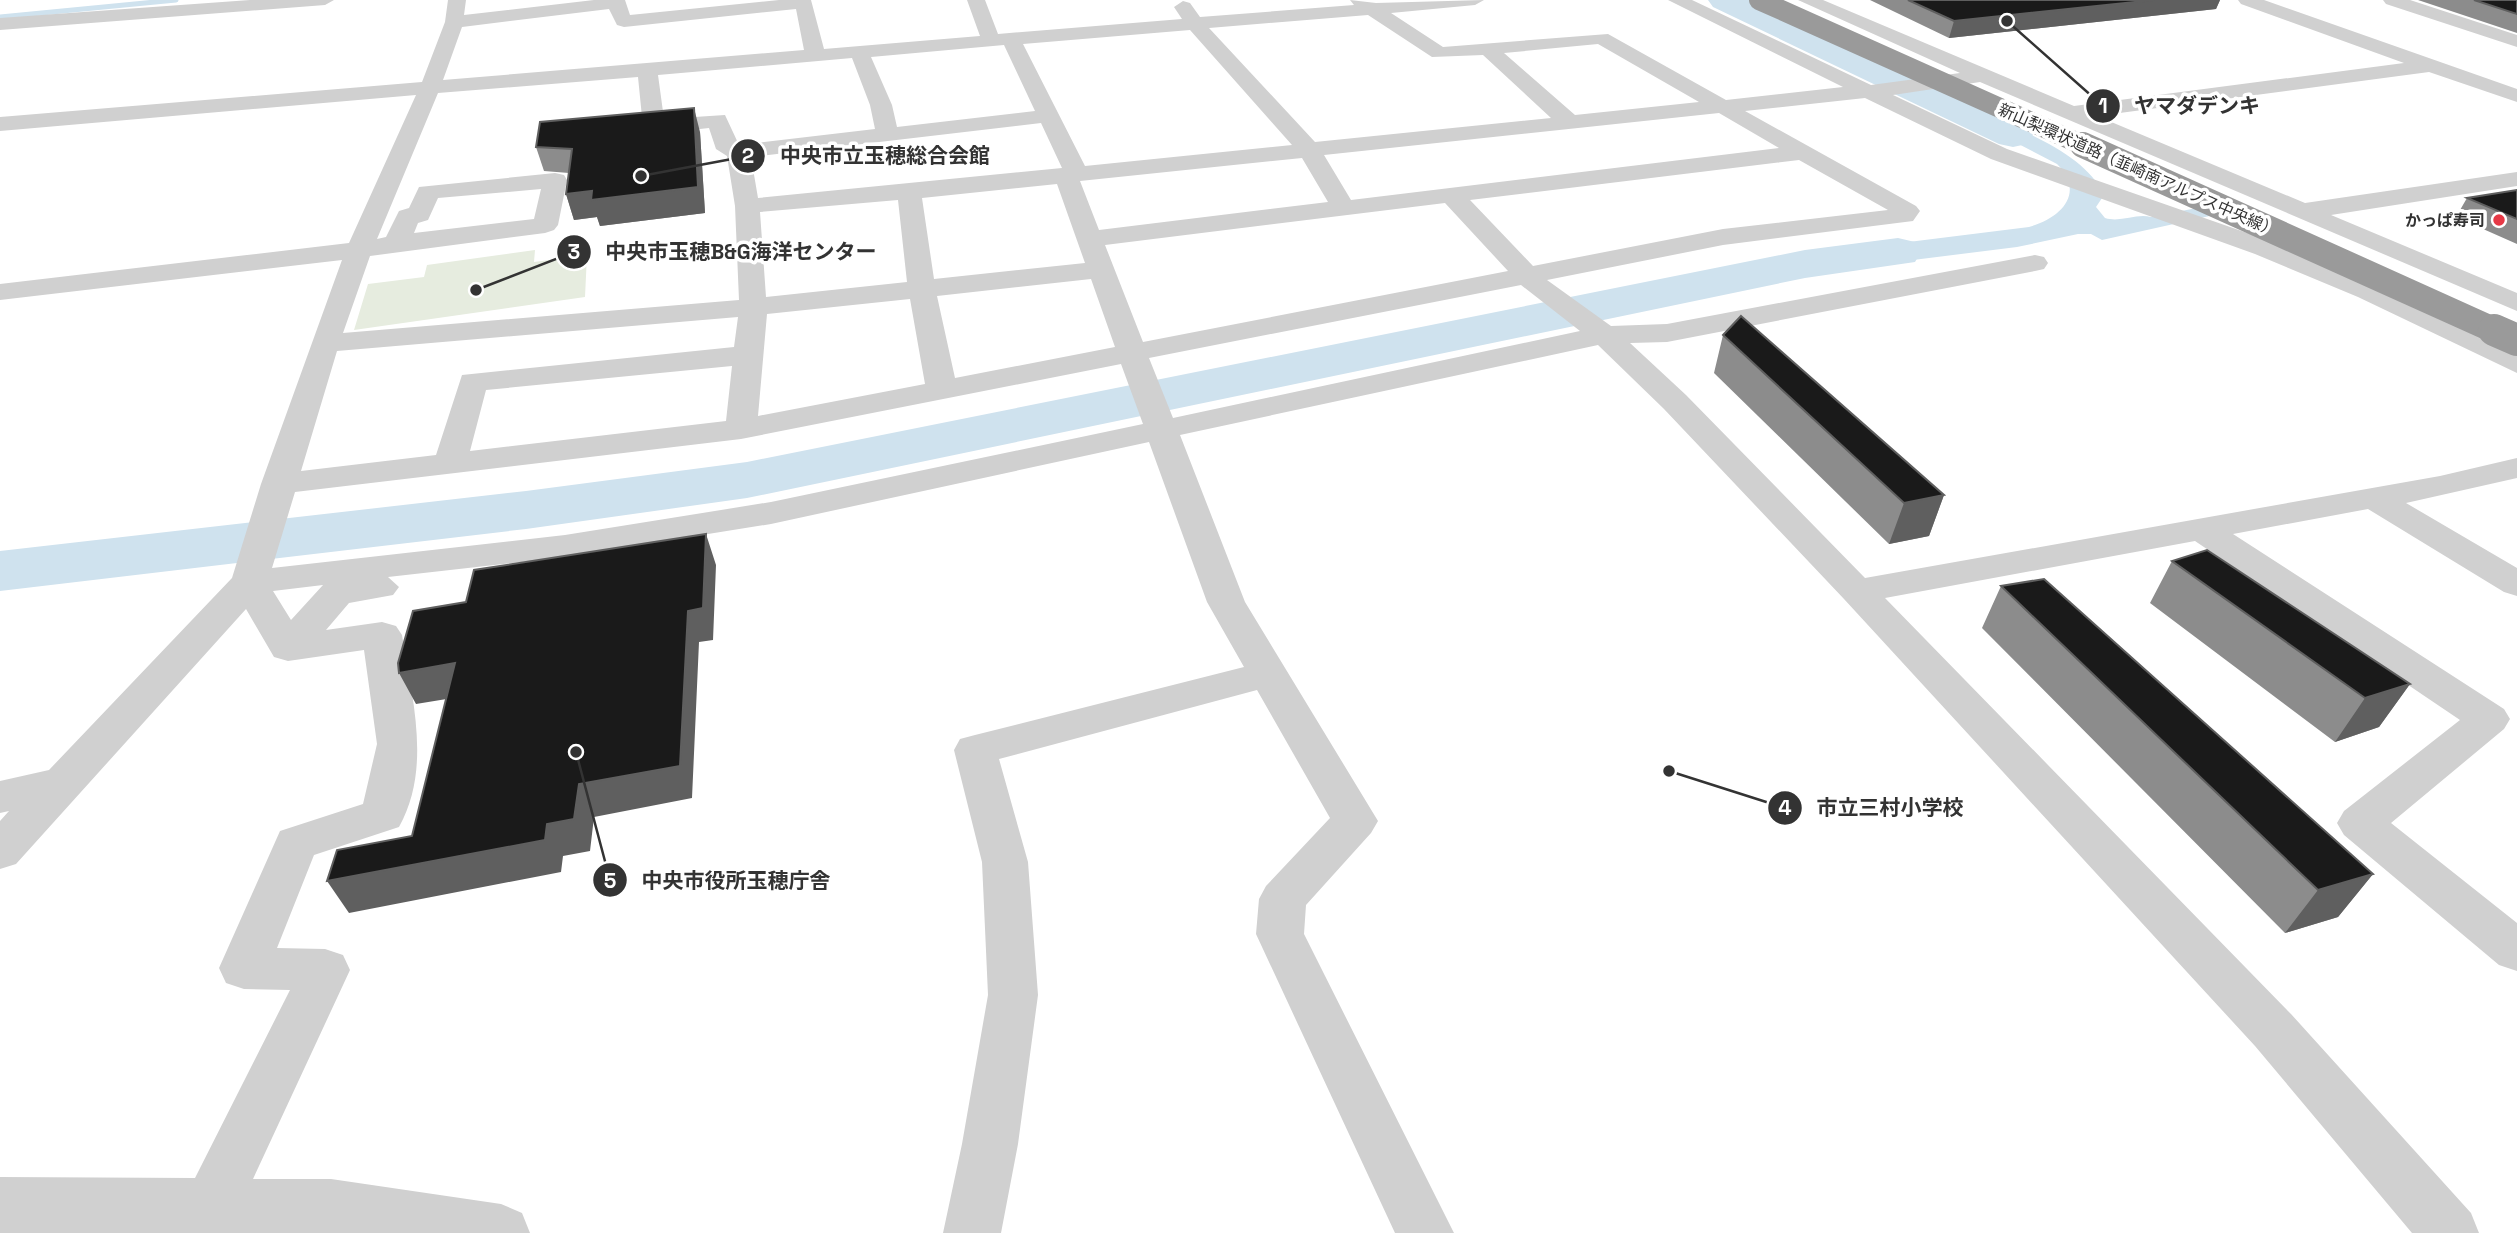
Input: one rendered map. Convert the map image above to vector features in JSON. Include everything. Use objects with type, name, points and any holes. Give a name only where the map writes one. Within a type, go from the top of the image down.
[{"type":"highway","name":"新山梨環状道路（韮崎南アルプス中央線）","points":[[1759,0],[2517,340]]},
{"type":"highway","name":"新山梨環状道路（韮崎南アルプス中央線）","points":[[1785,0],[2517,324]]},
{"type":"street","points":[[0,24],[325,0]]},
{"type":"street","points":[[976,0],[1001,39],[1021,60],[1048,116],[1070,173],[1088,239],[1226,602],[1355,821],[1283,899],[1280,934],[1425,1233]]},
{"type":"street","points":[[1178,0],[1198,23],[1213,47],[1308,149],[1344,208]]},
{"type":"street","points":[[0,124],[1198,23],[1365,5],[1475,0]]},
{"type":"street","points":[[1677,0],[2014,160],[2216,230],[2368,291],[2517,364]]},
{"type":"street","points":[[1692,0],[1745,32]]},
{"type":"street","points":[[1807,0],[2517,303]]},
{"type":"street","points":[[2248,0],[2517,96]]},
{"type":"street","points":[[2392,0],[2517,41]]},
{"type":"street","points":[[0,851],[249,582],[325,343],[359,250],[431,86],[456,11],[615,1],[624,21],[804,3],[814,54]]},
{"type":"street","points":[[1845,16],[1882,12],[1865,4]]},
{"type":"street","points":[[274,499],[450,464],[741,429],[942,389],[1135,364],[1525,275],[1723,237],[1904,216],[1908,209],[1601,38],[1439,53],[1365,5]]},
{"type":"street","points":[[1186,49],[1213,47]]},
{"type":"street","points":[[1488,49],[1569,122]]},
{"type":"street","points":[[859,51],[881,104],[887,134]]},
{"type":"street","points":[[1021,60],[1049,58]]},
{"type":"street","points":[[2074,112],[2432,65]]},
{"type":"street","points":[[647,68],[654,127],[717,120],[728,149],[738,152],[1048,116]]},
{"type":"street","points":[[2264,71],[2328,96]]},
{"type":"street","points":[[747,206],[909,192],[1899,88],[1982,75]]},
{"type":"street","points":[[2152,85],[2216,113]]},
{"type":"street","points":[[738,152],[747,206],[753,307],[741,429]]},
{"type":"street","points":[[1088,239],[1806,152]]},
{"type":"street","points":[[2305,211],[2517,178]]},
{"type":"street","points":[[0,292],[359,250],[545,225],[555,180],[428,192],[419,215],[408,216],[397,243]]},
{"type":"street","points":[[909,192],[922,291],[942,389]]},
{"type":"street","points":[[1452,196],[1525,275],[1595,329],[1675,402],[1857,591],[2273,1030],[2450,1233]]},
{"type":"street","points":[[249,582],[565,546],[771,513],[1161,431],[1595,329],[1667,333],[2035,263]]},
{"type":"street","points":[[325,343],[753,307],[1100,270]]},
{"type":"street","points":[[450,464],[473,382],[748,355]]},
{"type":"street","points":[[1857,591],[2373,498],[2517,468]]},
{"type":"street","points":[[2373,498],[2517,584]]},
{"type":"street","points":[[288,648],[337,593],[703,548],[700,524]]},
{"type":"street","points":[[2200,529],[2489,719],[2360,823],[2517,951]]},
{"type":"street","points":[[249,582],[288,648]]},
{"type":"street","points":[[204,1220],[325,970],[244,968],[296,843],[383,815],[398,744],[382,635],[288,648]]},
{"type":"street","points":[[971,1233],[990,1144],[1013,995],[1005,862],[975,750],[1268,674]]},
{"type":"street","points":[[0,797],[62,783]]},
{"type":"street","points":[[0,1205],[204,1220],[331,1207],[501,1233]]},
{"type":"shaded area","points":[[535,250],[534,262],[587,255],[585,297],[354,330],[368,284],[424,277],[427,265]]},
{"type":"water","points":[[1932,95],[2028,133],[2074,160],[2092,176],[2104,195],[2096,207],[2105,218],[2151,217],[2217,204],[2232,211],[2102,240],[2091,234],[2078,234],[2017,247],[1817,272],[1796,256],[2029,227],[2051,217],[2066,203],[2069,185],[2057,164],[1926,96]]},
{"type":"building","points":[[1908,0],[2154,0],[1954,21]]},
{"type":"building","points":[[2474,0],[2517,0],[2517,14]]},
{"type":"building","points":[[694,108],[698,187],[591,200],[592,191],[566,194],[572,149],[536,147],[540,122]]},
{"type":"building","points":[[2517,190],[2517,219],[2467,198]]},
{"type":"building","points":[[1741,316],[1944,495],[1904,503],[1723,335]]},
{"type":"building","points":[[706,534],[703,608],[688,611],[680,766],[579,784],[574,819],[547,824],[545,840],[327,881],[337,850],[412,836],[455,663],[399,673],[398,663],[413,611],[466,602],[474,570]]},
{"type":"building","points":[[2207,550],[2410,684],[2365,698],[2172,561]]},
{"type":"building","points":[[2044,579],[2373,874],[2318,890],[2001,586]]},
{"type":"waterway","points":[[0,17],[176,0]]},
{"type":"waterway","points":[[1724,0],[2013,135]]},
{"type":"waterway","points":[[0,571],[526,510],[747,480],[1805,264],[1898,252]]},
{"type":"place","name":"ヤマダデンキ","points":[[2007,21]]},
{"type":"place","name":"中央市立玉穂総合会館","points":[[641,176]]},
{"type":"place","name":"かっぱ寿司","points":[[2499,220]]},
{"type":"place","name":"中央市玉穂B&G海洋センター","points":[[476,290]]},
{"type":"place","name":"中央市役所玉穂庁舎","points":[[576,752]]},
{"type":"place","name":"市立三村小学校","points":[[1669,771]]}]
